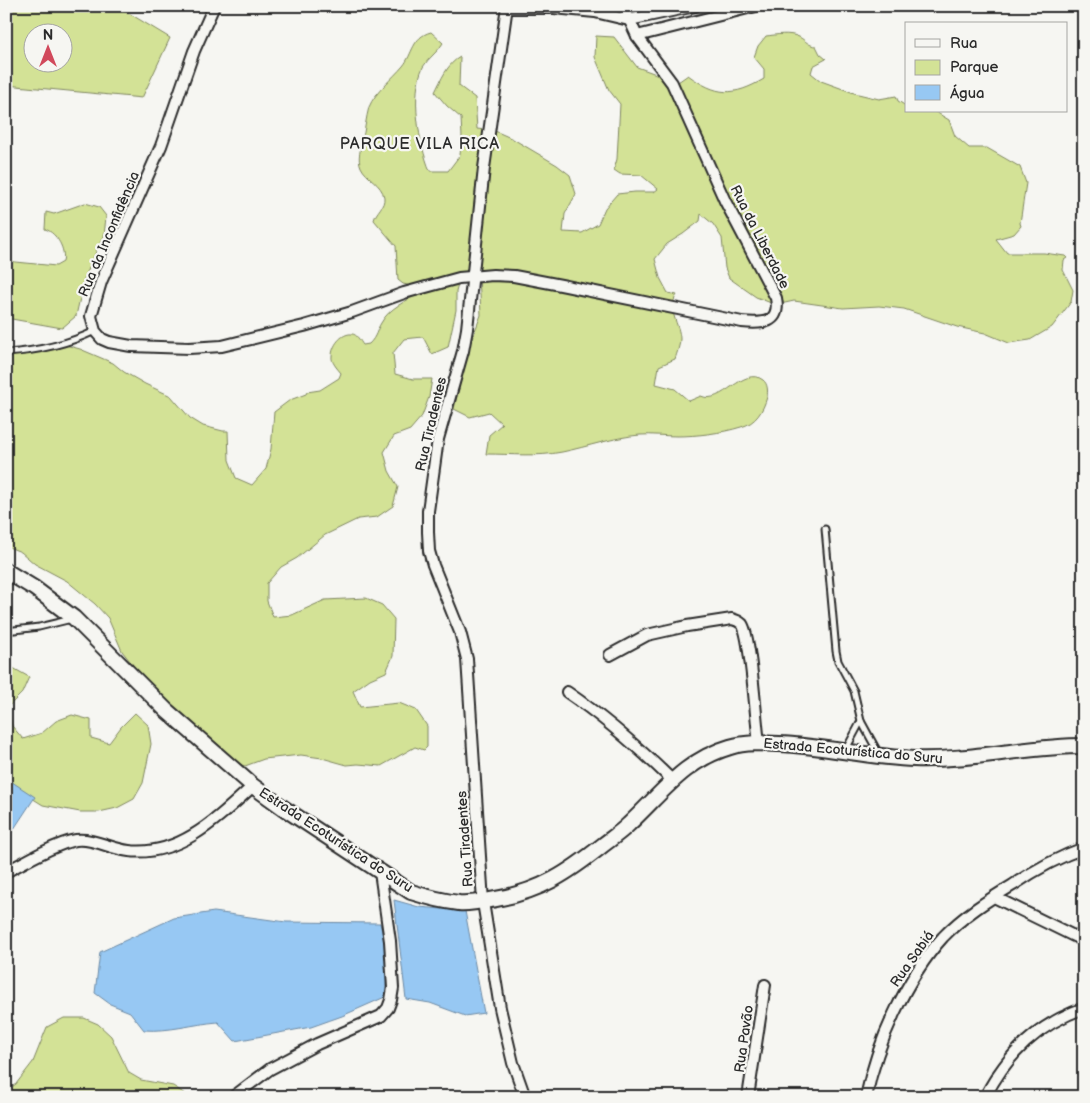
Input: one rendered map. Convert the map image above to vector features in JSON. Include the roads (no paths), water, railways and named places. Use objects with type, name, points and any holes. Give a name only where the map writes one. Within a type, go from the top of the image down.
[{"type":"main road","name":"Estrada Ecoturística do Suru","points":[[6,571],[34,588],[74,618],[166,710],[254,786],[285,809],[411,892],[435,899],[460,903],[483,902],[517,895],[542,887],[575,867],[628,825],[672,780],[689,766],[708,755],[731,746],[759,743],[796,744],[913,759],[950,759],[1062,746],[1084,746]]},
{"type":"street","name":"Rua da Inconfidência","points":[[95,331],[91,316],[101,282],[161,146],[194,51],[214,6]]},
{"type":"street","name":"Rua da Liberdade","points":[[472,276],[507,276],[533,280],[742,322],[765,323],[775,315],[776,298],[725,200],[672,83],[637,36],[623,6]]},
{"type":"street","points":[[507,7],[561,8],[595,12],[629,20],[695,6]]},
{"type":"street","points":[[637,36],[756,6]]},
{"type":"street","name":"Rua Tiradentes","points":[[507,7],[484,168],[468,321],[463,351],[438,439],[428,511],[428,532],[429,551],[433,565],[460,632],[467,659],[483,902],[500,1008],[513,1063],[525,1097]]},
{"type":"street","points":[[95,331],[102,339],[109,342],[130,346],[189,348],[222,346],[304,326],[352,312],[404,293],[472,276]]},
{"type":"street","points":[[610,655],[647,635],[663,630],[732,619],[737,620],[744,627],[749,652],[759,743]]},
{"type":"street","points":[[567,692],[608,721],[633,742],[672,780]]},
{"type":"street","points":[[6,872],[73,841],[89,841],[141,852],[164,848],[192,836],[214,822],[254,786]]},
{"type":"street","name":"Rua Sabiá","points":[[866,1097],[874,1066],[899,1004],[913,978],[944,937],[976,909],[994,897],[1050,862],[1084,848]]},
{"type":"street","points":[[233,1097],[270,1069],[317,1044],[381,1016],[388,1008],[393,988],[390,941],[380,872]]},
{"type":"street","points":[[994,897],[1084,941]]},
{"type":"street","name":"Rua Pavão","points":[[748,1097],[765,985]]},
{"type":"street","points":[[985,1097],[1004,1066],[1029,1038],[1055,1020],[1084,1008]]},
{"type":"lane","points":[[6,353],[47,347],[79,339],[95,331]]},
{"type":"lane","points":[[825,529],[838,662],[854,691],[861,720],[880,755]]},
{"type":"lane","points":[[6,631],[39,627],[74,618]]},
{"type":"lane","points":[[845,750],[861,720]]},
{"type":"water","points":[[6,778],[35,797],[6,841]]},
{"type":"water","points":[[394,900],[419,907],[465,911],[484,1013],[465,1016],[430,1003],[406,999]]},
{"type":"water","points":[[214,912],[286,922],[380,923],[388,958],[385,997],[311,1027],[235,1041],[218,1022],[163,1030],[144,1030],[130,1012],[110,1004],[95,993],[100,952],[174,918]]},
{"type":"district","name":"PARQUE VILA RICA","points":[[420,144]]}]
